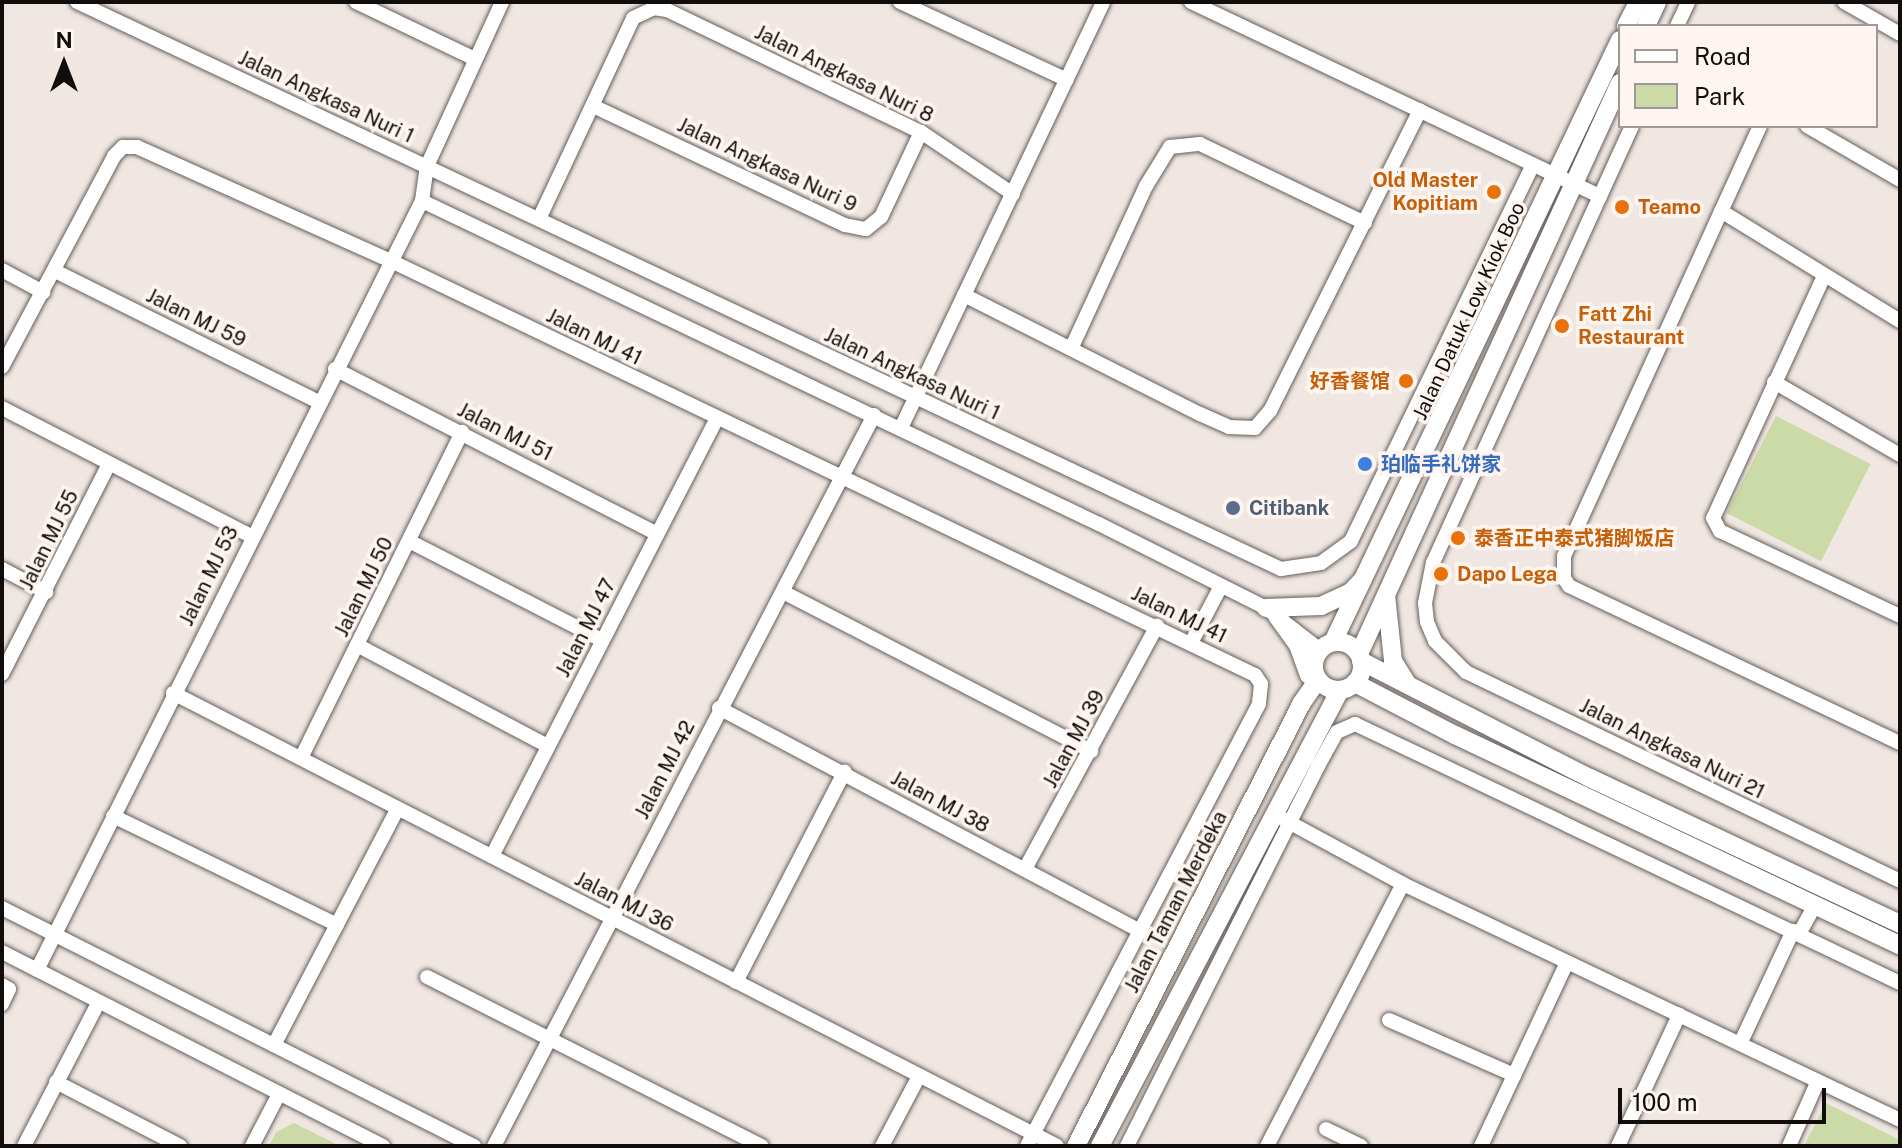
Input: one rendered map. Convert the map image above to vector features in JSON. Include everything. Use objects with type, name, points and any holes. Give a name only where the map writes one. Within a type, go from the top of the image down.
[{"type":"main road","points":[[1635,24],[1638,2]]},
{"type":"main road","points":[[1636,24],[1657,2]]},
{"type":"main road","name":"Jalan Datuk Low Kiok Boo","points":[[1360,657],[1387,585],[1566,180],[1618,45]]},
{"type":"main road","name":"Jalan Datuk Low Kiok Boo","points":[[1326,646],[1368,574],[1566,180],[1618,87]]},
{"type":"main road","points":[[1301,704],[1309,679],[1307,661],[1271,612],[1321,606],[1351,592],[1368,574]]},
{"type":"main road","points":[[1387,585],[1384,611],[1393,661],[1409,688]]},
{"type":"main road","points":[[1900,924],[1409,688],[1360,657],[1351,645],[1326,646],[1313,665],[1318,680],[1348,686],[1403,708],[1900,945]]},
{"type":"main road","points":[[1100,1146],[1281,818],[1323,715],[1348,686],[1360,657]]},
{"type":"main road","name":"Jalan Taman Merdeka","points":[[1076,1146],[1301,704],[1318,680]]},
{"type":"main road","points":[[1323,715],[1340,702],[1365,695],[1403,708]]},
{"type":"street","name":"Jalan Angkasa Nuri 1","points":[[77,2],[1262,563],[1281,569],[1321,563],[1339,554],[1361,525],[1533,165]]},
{"type":"street","points":[[356,2],[475,59]]},
{"type":"street","name":"Jalan MJ 53","points":[[37,970],[251,536],[422,201],[427,166],[502,2]]},
{"type":"street","points":[[900,2],[1067,80]]},
{"type":"street","points":[[901,428],[1103,2]]},
{"type":"street","points":[[1191,2],[1600,196],[1631,128]]},
{"type":"street","points":[[1678,24],[1688,2]]},
{"type":"street","points":[[1844,2],[1900,34]]},
{"type":"street","name":"Jalan Angkasa Nuri 8","points":[[539,219],[633,18],[654,8],[667,10],[921,132],[1013,194]]},
{"type":"street","name":"Jalan Angkasa Nuri 9","points":[[593,106],[845,225],[866,229],[881,217],[921,132]]},
{"type":"street","points":[[964,295],[1229,427],[1255,428],[1270,411],[1420,110]]},
{"type":"street","points":[[1759,128],[1564,556],[1564,578],[1569,586],[1900,743]]},
{"type":"street","points":[[1810,128],[1900,180]]},
{"type":"street","points":[[1071,349],[1146,186],[1170,147],[1200,144],[1365,223]]},
{"type":"street","name":"Jalan MJ 41","points":[[2,367],[114,156],[128,146],[391,261],[1157,626],[1255,675],[1262,691],[1142,932]]},
{"type":"street","name":"Jalan Angkasa Nuri 21","points":[[1600,196],[1433,562],[1425,603],[1435,641],[1466,672],[1900,881]]},
{"type":"street","points":[[422,201],[901,428],[1221,586],[1326,646]]},
{"type":"street","points":[[1721,211],[1900,321]]},
{"type":"street","points":[[2,270],[43,292]]},
{"type":"street","name":"Jalan MJ 59","points":[[55,271],[319,402]]},
{"type":"street","points":[[1824,276],[1714,510],[1715,525],[1900,616]]},
{"type":"street","name":"Jalan MJ 51","points":[[335,369],[656,533]]},
{"type":"street","points":[[1774,382],[1900,455]]},
{"type":"street","points":[[2,408],[251,536]]},
{"type":"street","name":"Jalan MJ 42","points":[[494,1146],[874,415]]},
{"type":"street","name":"Jalan MJ 47","points":[[492,856],[717,418]]},
{"type":"street","name":"Jalan MJ 50","points":[[301,758],[462,432]]},
{"type":"street","name":"Jalan MJ 55","points":[[2,674],[109,464]]},
{"type":"street","points":[[409,541],[602,640]]},
{"type":"street","points":[[2,569],[46,592]]},
{"type":"street","points":[[1191,643],[1221,586]]},
{"type":"street","points":[[783,592],[1091,751]]},
{"type":"street","name":"Jalan MJ 39","points":[[1025,869],[1157,626]]},
{"type":"street","points":[[357,645],[548,746]]},
{"type":"street","name":"Jalan MJ 36","points":[[173,693],[919,1076],[1030,1140],[1057,1146]]},
{"type":"street","name":"Jalan MJ 38","points":[[719,708],[845,771],[913,813],[1142,932]]},
{"type":"street","points":[[1127,1146],[1281,818],[1337,732],[1355,724],[1367,725],[1900,983]]},
{"type":"street","points":[[736,982],[845,771]]},
{"type":"street","points":[[274,1045],[398,808]]},
{"type":"street","points":[[113,816],[337,925]]},
{"type":"street","points":[[1281,818],[1403,884],[1900,1120]]},
{"type":"street","points":[[1267,1146],[1403,884]]},
{"type":"street","points":[[1740,1044],[1796,932],[1815,905]]},
{"type":"street","points":[[2,908],[474,1146]]},
{"type":"street","points":[[1030,1140],[1142,932]]},
{"type":"street","points":[[2,952],[383,1146]]},
{"type":"street","points":[[1481,1146],[1567,962]]},
{"type":"street","points":[[427,977],[762,1146]]},
{"type":"street","points":[[2,1004],[6,987]]},
{"type":"street","points":[[24,1146],[98,1003]]},
{"type":"street","points":[[1618,1146],[1679,1015]]},
{"type":"street","points":[[1389,1020],[1514,1075]]},
{"type":"street","points":[[882,1146],[919,1076]]},
{"type":"street","points":[[1789,1146],[1818,1081]]},
{"type":"street","points":[[56,1082],[180,1146]]},
{"type":"street","points":[[252,1146],[279,1094]]},
{"type":"street","points":[[1326,1129],[1361,1146]]},
{"type":"green space","points":[[1776,416],[1870,464],[1821,561],[1727,513]]},
{"type":"green space","points":[[1826,1103],[1900,1140],[1900,1146],[1804,1146]]},
{"type":"green space","points":[[294,1123],[340,1146],[269,1146],[276,1132]]},
{"type":"place","name":"Old Master Kopitiam","points":[[1494,192]]},
{"type":"place","name":"Teamo","points":[[1622,207]]},
{"type":"place","name":"Fatt Zhi Restaurant","points":[[1562,326]]},
{"type":"place","name":"好香餐馆","points":[[1406,381]]},
{"type":"place","name":"珀临手礼饼家","points":[[1365,464]]},
{"type":"place","name":"Citibank","points":[[1233,508]]},
{"type":"place","name":"泰香正中泰式猪脚饭店","points":[[1458,538]]},
{"type":"place","name":"Dapo Lega","points":[[1441,574]]}]
